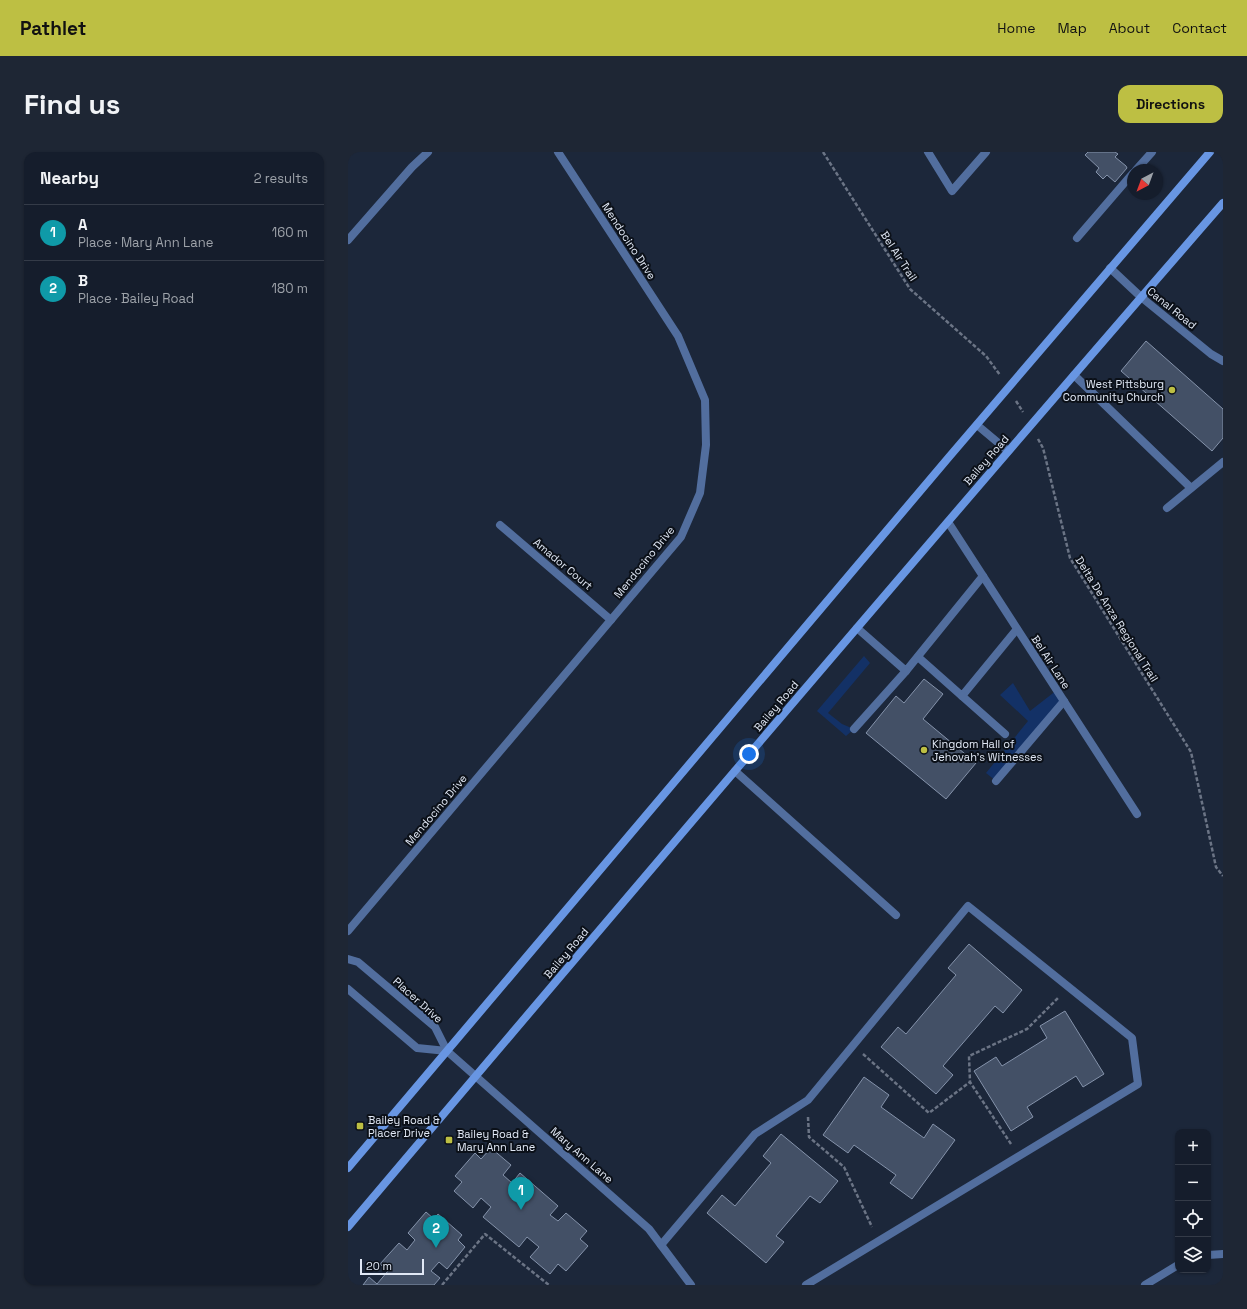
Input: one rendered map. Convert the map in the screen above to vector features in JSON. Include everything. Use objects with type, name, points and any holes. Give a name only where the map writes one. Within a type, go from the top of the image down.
[{"type":"main road","points":[[348,1168],[1110,268],[1210,152]]},
{"type":"main road","name":"Bailey Road","points":[[348,1227],[1008,451],[1223,203]]},
{"type":"street","points":[[348,240],[412,167],[428,152]]},
{"type":"street","name":"Mendocino Drive","points":[[348,931],[681,538],[700,493],[706,445],[705,400],[678,336],[558,152]]},
{"type":"street","points":[[928,152],[952,192],[986,152]]},
{"type":"street","points":[[1141,164],[1152,152]]},
{"type":"street","points":[[1077,238],[1127,180]]},
{"type":"street","name":"Canal Road","points":[[1110,268],[1141,297],[1211,354],[1223,361]]},
{"type":"street","points":[[1074,374],[1191,488]]},
{"type":"street","points":[[977,425],[1008,451]]},
{"type":"street","points":[[1167,508],[1223,462]]},
{"type":"street","name":"Bel Air Lane","points":[[948,522],[1137,814]]},
{"type":"street","name":"Amador Court","points":[[500,525],[611,620]]},
{"type":"street","points":[[854,729],[906,671],[983,576]]},
{"type":"street","points":[[857,628],[906,671]]},
{"type":"street","points":[[962,696],[1017,629]]},
{"type":"street","points":[[918,656],[1005,734]]},
{"type":"street","points":[[996,781],[1064,701]]},
{"type":"street","points":[[735,771],[896,915]]},
{"type":"street","points":[[661,1245],[754,1134],[808,1100],[968,906],[1132,1038],[1138,1084],[806,1285]]},
{"type":"street","name":"Placer Drive","points":[[348,959],[358,962],[435,1027],[447,1051]]},
{"type":"street","points":[[348,989],[417,1048],[447,1051]]},
{"type":"street","name":"Mary Ann Lane","points":[[447,1051],[649,1229],[691,1285]]},
{"type":"street","points":[[1211,1255],[1223,1254]]},
{"type":"street","points":[[1145,1285],[1175,1267]]},
{"type":"path","name":"Bel Air Trail","points":[[822,152],[910,289],[986,356],[997,369]]},
{"type":"path","name":"Delta De Anza Regional Trail","points":[[997,369],[1031,425],[1043,448],[1070,558],[1191,752],[1216,866],[1223,876]]},
{"type":"path","points":[[1018,1156],[970,1082],[970,1056],[1027,1029],[1070,987]]},
{"type":"path","points":[[853,1046],[929,1112],[970,1082]]},
{"type":"path","points":[[808,1100],[809,1137],[844,1167],[879,1241]]},
{"type":"path","points":[[442,1285],[485,1234],[549,1285]]},
{"type":"shaded area","points":[[864,656],[870,663],[828,713],[842,724],[854,729],[846,736],[817,711]]},
{"type":"shaded area","points":[[1013,683],[1030,711],[1057,690],[1064,701],[996,781],[986,773],[1028,721],[1000,695]]},
{"type":"building","points":[[1088,152],[1115,152],[1118,154],[1115,157],[1127,168],[1115,182],[1107,175],[1103,179],[1096,172],[1099,168],[1085,155]]},
{"type":"building","name":"West Pittsburg Community Church","points":[[1146,341],[1223,409],[1223,438],[1212,451],[1121,371]]},
{"type":"building","name":"Kingdom Hall of Jehovah's Witnesses","points":[[924,679],[943,694],[923,719],[976,763],[946,799],[866,733],[896,696],[904,703]]},
{"type":"building","points":[[969,944],[1022,990],[1003,1013],[995,1006],[943,1066],[953,1075],[936,1094],[881,1047],[898,1027],[906,1034],[956,975],[948,968]]},
{"type":"building","points":[[1065,1011],[1104,1074],[1083,1087],[1076,1076],[1027,1107],[1033,1117],[1011,1131],[974,1071],[996,1057],[1002,1066],[1047,1038],[1040,1026]]},
{"type":"building","points":[[864,1077],[889,1095],[881,1107],[924,1138],[933,1124],[955,1140],[912,1199],[890,1183],[896,1175],[854,1145],[848,1153],[823,1135]]},
{"type":"building","points":[[781,1134],[838,1181],[820,1203],[810,1196],[776,1236],[784,1242],[766,1263],[707,1213],[722,1195],[735,1206],[771,1163],[763,1156]]},
{"type":"building","points":[[491,1148],[511,1165],[503,1175],[512,1183],[520,1173],[558,1206],[550,1215],[558,1221],[566,1213],[587,1231],[580,1239],[588,1246],[566,1271],[558,1264],[550,1274],[530,1257],[539,1247],[527,1237],[519,1247],[483,1217],[491,1207],[481,1198],[473,1208],[454,1191],[462,1182],[455,1176],[475,1153],[481,1159]]},
{"type":"building","points":[[426,1212],[434,1219],[438,1214],[462,1235],[458,1240],[465,1247],[447,1269],[439,1262],[431,1271],[440,1278],[434,1285],[363,1285],[369,1277],[377,1284],[388,1271],[380,1264],[399,1243],[407,1250],[415,1240],[408,1233]]},
{"type":"place","name":"West Pittsburg Community Church","points":[[1172,390]]},
{"type":"place","name":"Kingdom Hall of Jehovah's Witnesses","points":[[924,750]]},
{"type":"place","name":"Bailey Road & Placer Drive","points":[[360,1126]]},
{"type":"place","name":"Bailey Road & Mary Ann Lane","points":[[449,1140]]},
{"type":"place","name":"A","points":[[521,1210]]},
{"type":"place","name":"B","points":[[436,1248]]}]
